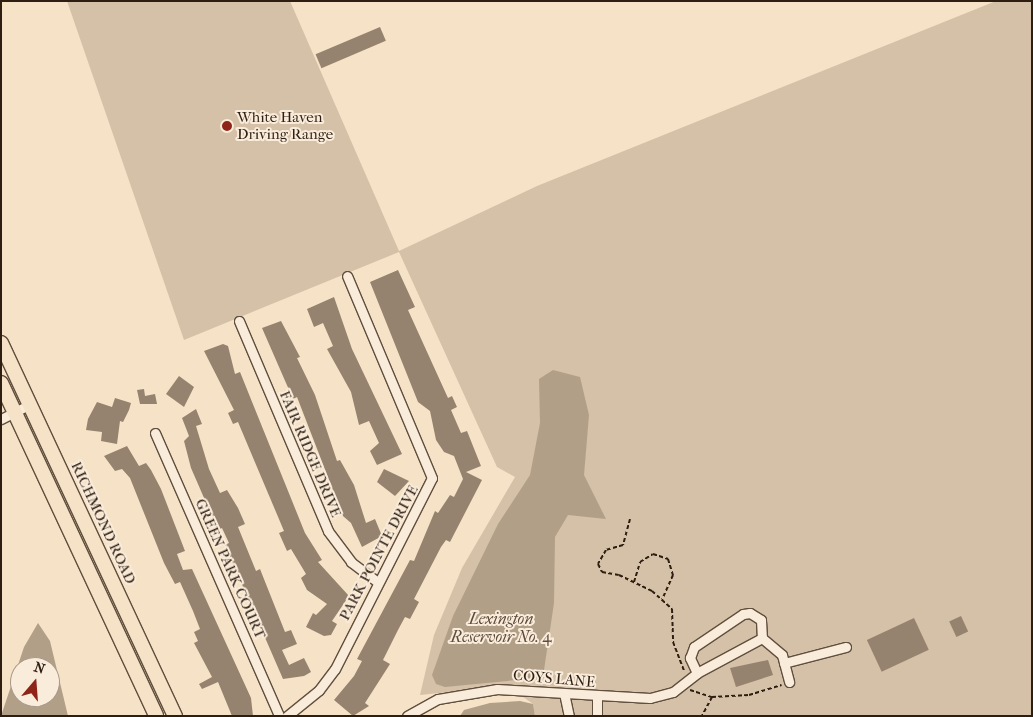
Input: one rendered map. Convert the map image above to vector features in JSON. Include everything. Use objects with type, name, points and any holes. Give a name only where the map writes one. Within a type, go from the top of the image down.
[{"type":"highway","name":"RICHMOND ROAD","points":[[1,344],[175,716]]},
{"type":"highway","points":[[1,383],[156,716]]},
{"type":"street","name":"PARK POINTE DRIVE","points":[[287,716],[319,690],[334,669],[432,478],[347,276]]},
{"type":"street","name":"FAIR RIDGE DRIVE","points":[[239,321],[328,531],[351,562],[378,582]]},
{"type":"street","points":[[1,419],[30,404]]},
{"type":"street","name":"GREEN PARK COURT","points":[[155,433],[279,716]]},
{"type":"street","points":[[697,674],[690,658],[694,647],[743,614],[750,613],[761,620],[762,638],[782,655],[789,682]]},
{"type":"street","name":"COYS LANE","points":[[407,716],[438,699],[482,690],[650,698],[686,684],[697,674],[762,638]]},
{"type":"street","points":[[784,663],[846,647]]},
{"type":"street","points":[[564,693],[569,716]]},
{"type":"street","points":[[597,716],[598,697]]},
{"type":"path","points":[[630,519],[623,545],[606,550],[598,564],[602,572],[634,582],[662,600],[672,609],[674,642],[686,684],[712,697],[749,695],[789,682]]},
{"type":"path","points":[[634,582],[640,562],[653,554],[668,559],[673,575],[662,600]]},
{"type":"path","points":[[702,716],[712,697]]},
{"type":"shaded area","points":[[67,1],[290,1],[399,251],[537,186],[996,1],[1032,1],[1032,716],[535,716],[533,704],[508,686],[420,695],[434,635],[462,568],[515,477],[497,467],[399,252],[184,340]]},
{"type":"water","name":"Lexington Reservoir No. 4","points":[[553,370],[580,377],[589,415],[584,475],[606,519],[568,515],[555,537],[554,603],[544,670],[537,678],[445,687],[436,684],[432,675],[453,616],[498,524],[530,475],[540,423],[539,379]]},
{"type":"water","points":[[38,623],[50,641],[54,657],[21,657],[24,647]]},
{"type":"water","points":[[60,683],[68,716],[1,716],[10,689],[10,707],[60,707]]},
{"type":"water","points":[[520,701],[533,704],[535,716],[460,716],[464,710],[490,703]]},
{"type":"building","points":[[380,27],[386,41],[321,68],[316,54]]},
{"type":"building","points":[[398,270],[415,307],[408,310],[448,398],[452,396],[457,407],[451,410],[461,433],[467,431],[481,466],[466,472],[482,480],[450,542],[446,540],[441,547],[414,599],[419,602],[410,619],[405,617],[383,660],[390,664],[365,703],[369,706],[353,716],[334,700],[354,676],[362,661],[357,659],[410,560],[414,561],[435,511],[438,513],[450,495],[454,497],[463,479],[454,456],[444,452],[436,440],[430,411],[418,402],[370,282]]},
{"type":"building","points":[[334,297],[352,349],[402,454],[377,465],[370,451],[379,443],[369,421],[359,425],[351,392],[327,349],[333,346],[323,323],[314,327],[307,309]]},
{"type":"building","points":[[281,321],[300,357],[297,358],[315,395],[337,461],[340,460],[354,485],[366,523],[375,519],[382,536],[362,547],[351,523],[343,516],[297,397],[293,399],[262,328]]},
{"type":"building","points":[[223,344],[228,346],[235,374],[240,372],[305,533],[322,560],[318,562],[349,596],[332,621],[337,624],[331,635],[324,636],[306,627],[313,613],[316,615],[327,604],[307,590],[301,578],[306,574],[291,549],[287,551],[279,533],[284,531],[238,422],[233,424],[228,413],[234,410],[204,351]]},
{"type":"building","points":[[179,376],[194,387],[184,407],[166,394]]},
{"type":"building","points":[[144,389],[145,396],[155,394],[157,404],[140,404],[137,390]]},
{"type":"building","points":[[115,398],[131,403],[123,422],[120,421],[117,444],[101,441],[102,432],[86,430],[88,419],[97,402],[112,407]]},
{"type":"building","points":[[196,409],[202,424],[196,426],[209,469],[220,493],[227,490],[238,508],[245,524],[238,527],[256,571],[260,569],[285,632],[291,630],[297,644],[282,650],[289,665],[304,658],[311,672],[304,676],[283,679],[225,545],[229,543],[222,528],[218,530],[191,468],[184,441],[189,436],[182,418]]},
{"type":"building","points":[[127,446],[139,466],[146,463],[161,489],[185,551],[177,554],[183,570],[192,569],[251,698],[253,716],[232,716],[218,682],[202,689],[199,684],[212,677],[194,643],[198,641],[194,632],[200,629],[193,611],[180,582],[175,584],[164,563],[130,478],[122,469],[115,471],[104,456]]},
{"type":"building","points":[[384,469],[409,481],[395,496],[377,482]]},
{"type":"building","points":[[961,616],[968,631],[956,637],[949,621]]},
{"type":"building","points":[[914,618],[929,650],[882,672],[867,640]]},
{"type":"building","points":[[768,660],[773,675],[736,687],[730,668]]},
{"type":"place","name":"White Haven Driving Range","points":[[227,126]]}]
